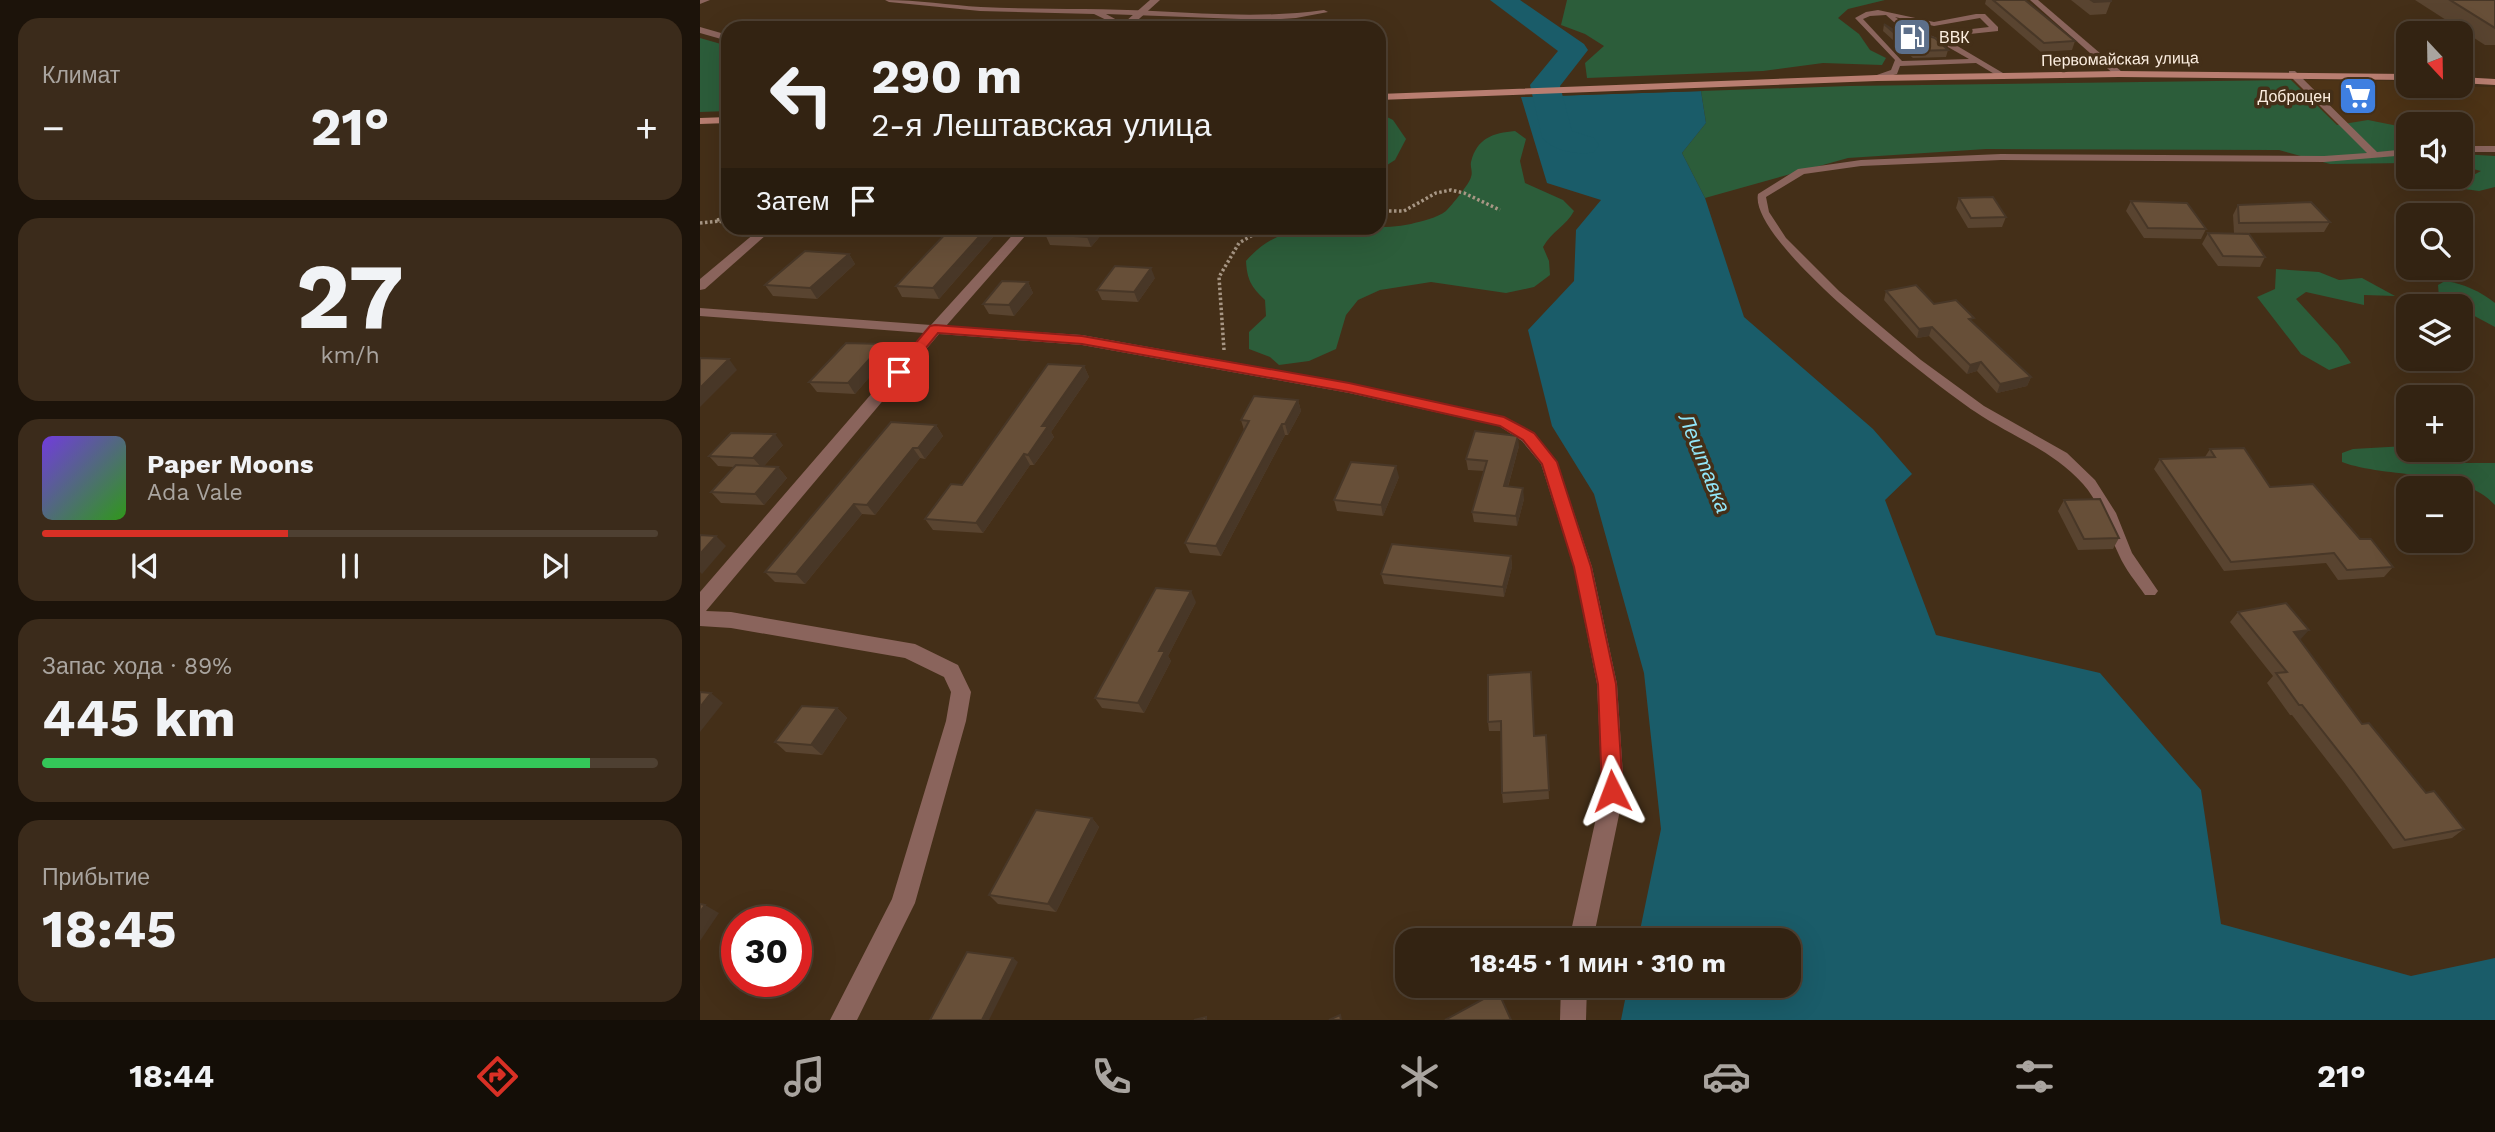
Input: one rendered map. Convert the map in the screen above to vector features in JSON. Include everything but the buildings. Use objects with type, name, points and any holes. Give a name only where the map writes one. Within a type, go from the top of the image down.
[{"type":"main road","name":"Первомайская улица","points":[[1386,97],[1877,78],[2119,74],[2396,77]]},
{"type":"main road","points":[[2473,81],[2495,82]]},
{"type":"main road","points":[[700,121],[721,120]]},
{"type":"street","points":[[1131,21],[1155,0]]},
{"type":"street","points":[[700,30],[721,36]]},
{"type":"street","points":[[700,286],[760,235]]},
{"type":"street","points":[[700,605],[935,329],[1020,235]]},
{"type":"street","points":[[700,312],[1082,340],[1225,364],[1504,422],[1528,437],[1549,462],[1583,567],[1607,684],[1612,791],[1583,928]]},
{"type":"street","points":[[700,618],[731,620],[908,650],[951,671],[961,692],[956,721],[904,903],[843,1020]]},
{"type":"street","points":[[1573,1020],[1574,998]]},
{"type":"lane","points":[[700,2],[706,0]]},
{"type":"lane","points":[[889,0],[980,9],[1095,12],[1143,10],[1268,19],[1324,12]]},
{"type":"lane","points":[[2034,0],[2119,74]]},
{"type":"lane","points":[[1881,11],[1924,37],[1951,45],[2004,76]]},
{"type":"lane","points":[[1877,78],[1894,72],[1899,60],[1859,18],[1881,11],[1933,24],[1982,16],[1995,29],[1946,34]]},
{"type":"lane","points":[[1095,12],[1112,21]]},
{"type":"lane","points":[[1868,13],[1882,24]]},
{"type":"lane","points":[[1933,24],[1946,34],[1951,45]]},
{"type":"lane","points":[[1901,37],[1924,37]]},
{"type":"lane","points":[[1898,65],[1977,61]]},
{"type":"lane","points":[[2292,74],[2375,155]]},
{"type":"lane","points":[[2473,149],[2495,149]]},
{"type":"lane","points":[[2150,592],[2126,555],[2109,513],[2090,483],[2062,456],[1980,409],[1917,363],[1835,293],[1782,240],[1764,212],[1761,196],[1801,171],[1861,163],[2001,157],[2324,159],[2396,153]]},
{"type":"path","points":[[1386,211],[1404,211],[1436,193],[1451,190],[1464,193],[1500,210]]},
{"type":"path","points":[[701,223],[721,219]]},
{"type":"path","points":[[701,223],[721,222]]},
{"type":"path","points":[[1225,364],[1219,277],[1239,243],[1253,235]]},
{"type":"shaded area","points":[[2291,80],[2396,81],[2396,98],[2473,98],[2473,87],[2495,87],[2495,147],[2473,146],[2473,112],[2396,112],[2396,149],[2362,150]]},
{"type":"green space","points":[[1567,0],[1885,0],[1848,9],[1838,18],[1859,34],[1870,50],[1886,58],[1882,65],[1823,63],[1763,71],[1587,78],[1585,63],[1604,46],[1585,34],[1561,25]]},
{"type":"green space","points":[[700,38],[721,44],[721,111],[700,112]]},
{"type":"green space","points":[[2291,80],[2337,125],[2368,120],[2396,126],[2396,163],[2330,164],[2279,150],[1986,149],[1848,158],[1705,198],[1682,153],[1706,123],[1701,91],[1849,86]]},
{"type":"green space","points":[[1386,116],[1393,120],[1406,139],[1395,160],[1386,166]]},
{"type":"green space","points":[[1515,131],[1526,139],[1520,161],[1525,183],[1563,200],[1574,211],[1543,247],[1549,261],[1550,275],[1534,287],[1506,293],[1431,282],[1380,290],[1358,300],[1346,315],[1336,349],[1309,361],[1279,365],[1270,357],[1249,349],[1249,332],[1266,316],[1265,300],[1251,282],[1246,261],[1264,245],[1283,235],[1386,235],[1386,227],[1411,224],[1438,216],[1446,211],[1470,180],[1471,162],[1477,147],[1487,138]]},
{"type":"green space","points":[[2473,155],[2495,156],[2495,187],[2479,191],[2464,189],[2473,189],[2473,175],[2481,171],[2473,169]]},
{"type":"green space","points":[[2276,269],[2319,272],[2339,280],[2362,278],[2395,296],[2364,295],[2364,305],[2306,292],[2296,299],[2351,363],[2329,370],[2301,354],[2257,297],[2275,289]]},
{"type":"green space","points":[[2445,281],[2459,284],[2495,303],[2495,327],[2473,315],[2473,294],[2439,294],[2438,285]]},
{"type":"green space","points":[[2396,447],[2396,462],[2495,463],[2495,505],[2473,489],[2473,476],[2418,476],[2342,462],[2342,453],[2353,449]]},
{"type":"water","points":[[1701,91],[1706,123],[1682,153],[1705,198],[1744,317],[1873,429],[1912,474],[1885,500],[1936,635],[2100,673],[2201,790],[2221,924],[2411,976],[2495,958],[2495,1020],[1621,1020],[1625,998],[1801,998],[1801,928],[1640,928],[1661,829],[1644,673],[1594,494],[1552,426],[1528,330],[1574,281],[1576,230],[1601,200],[1547,183],[1521,97]]},
{"type":"pier","points":[[1701,88],[1704,91],[1518,97],[1521,94]]},
{"type":"waterway","name":"Лештавка","points":[[1503,0],[1574,50],[1545,85],[1558,137],[1583,145]]},
{"type":"place","name":"ВВК","points":[[1912,37]]},
{"type":"place","name":"Доброцен","points":[[2358,96]]},
{"type":"route","points":[[899,372],[935,329],[1082,340],[1349,388],[1504,422],[1528,437],[1549,462],[1583,567],[1607,684],[1612,791]]}]
